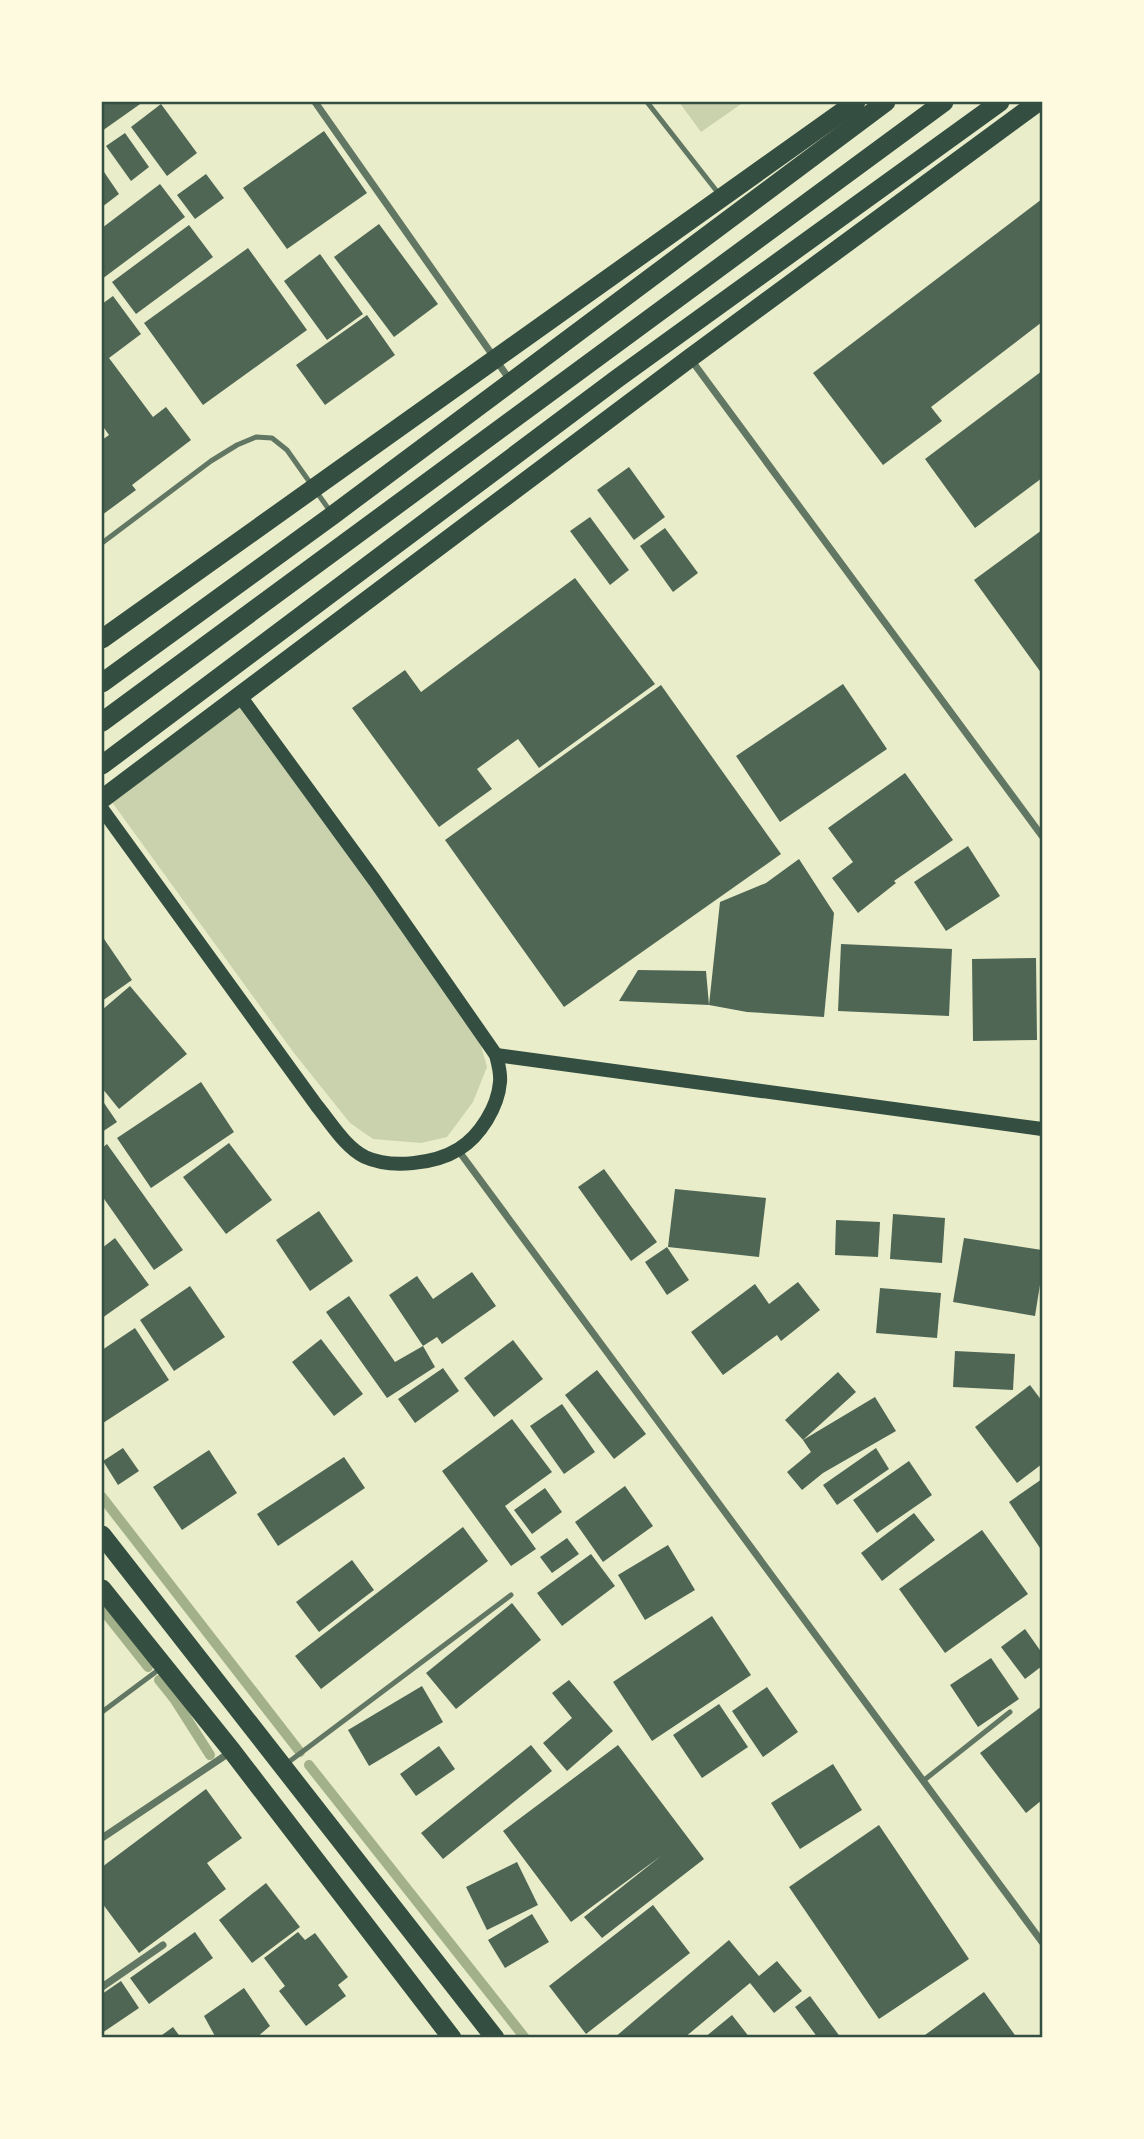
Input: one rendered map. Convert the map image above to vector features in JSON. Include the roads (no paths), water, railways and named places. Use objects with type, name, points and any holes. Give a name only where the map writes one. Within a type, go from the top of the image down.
[{"type":"highway","points":[[102,639],[856,102]]},
{"type":"highway","points":[[102,683],[333,515],[510,380],[886,102]]},
{"type":"highway","points":[[102,722],[944,102]]},
{"type":"highway","points":[[102,765],[618,378],[1000,102]]},
{"type":"highway","points":[[102,799],[690,358],[1038,102]]},
{"type":"highway","points":[[333,515],[386,586]]},
{"type":"highway","points":[[102,1535],[495,2038]]},
{"type":"highway","points":[[102,1589],[232,1751],[452,2038]]},
{"type":"main road","points":[[102,809],[345,1141],[363,1156],[390,1165],[420,1163],[458,1150],[481,1130],[494,1105],[500,1081],[496,1055],[375,881],[240,696]]},
{"type":"main road","points":[[496,1055],[1042,1129]]},
{"type":"street","points":[[315,102],[510,380]]},
{"type":"street","points":[[690,358],[1042,836]]},
{"type":"street","points":[[458,1150],[1042,1942]]},
{"type":"street","points":[[102,1838],[232,1751]]},
{"type":"street","points":[[102,1987],[163,1945]]},
{"type":"lane","points":[[647,102],[726,203]]},
{"type":"lane","points":[[102,542],[211,461],[256,436],[272,438],[286,450],[333,515]]},
{"type":"lane","points":[[284,1766],[511,1595]]},
{"type":"lane","points":[[102,1712],[163,1667]]},
{"type":"lane","points":[[923,1781],[1010,1712]]},
{"type":"waterway","points":[[102,1497],[300,1752]]},
{"type":"waterway","points":[[102,1609],[148,1667]]},
{"type":"waterway","points":[[159,1680],[210,1755]]},
{"type":"waterway","points":[[309,1765],[525,2038]]}]
